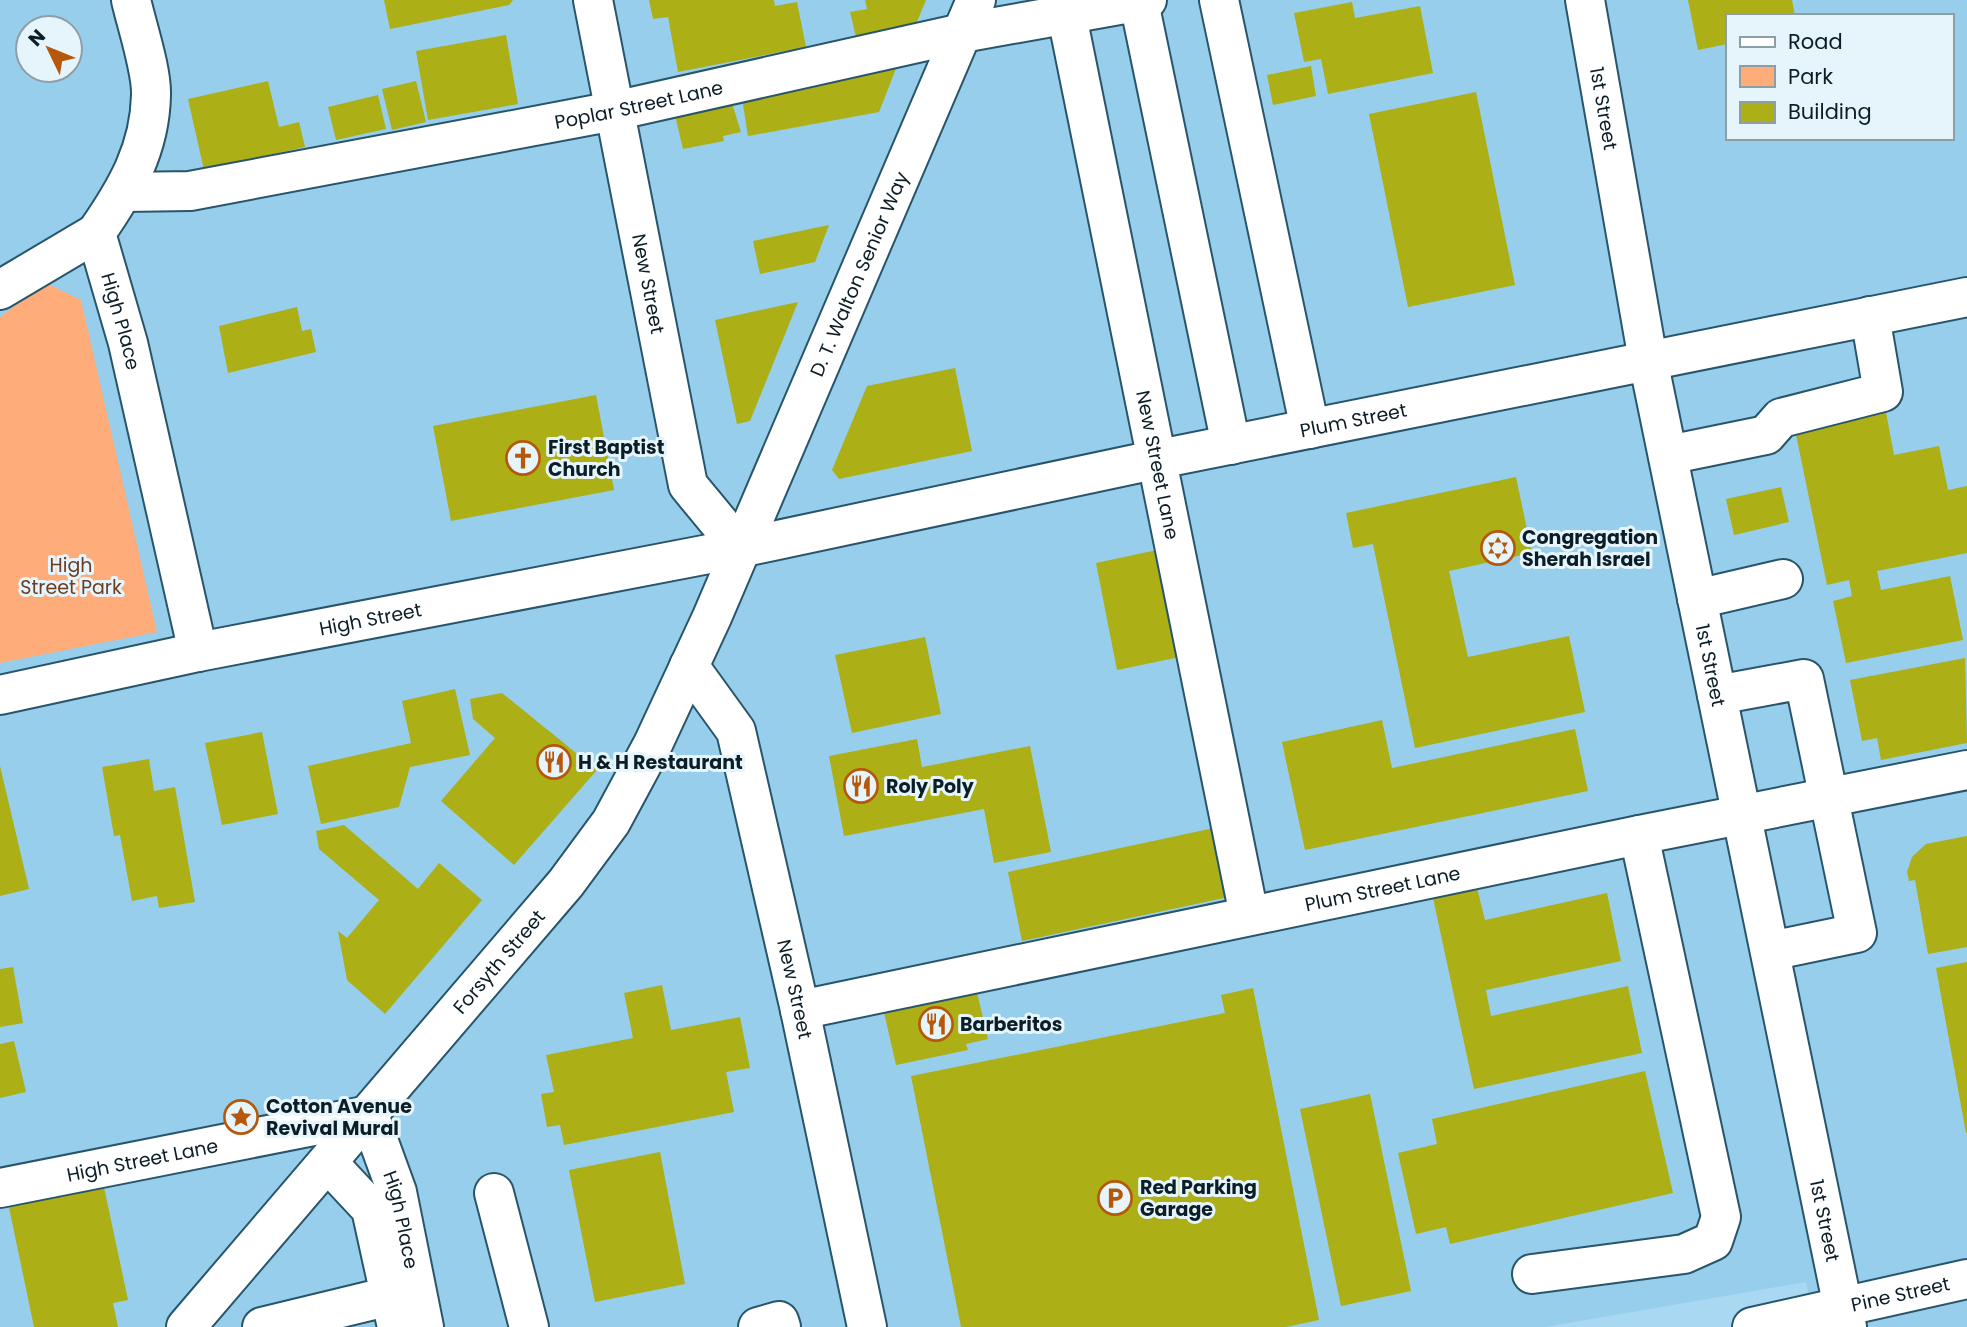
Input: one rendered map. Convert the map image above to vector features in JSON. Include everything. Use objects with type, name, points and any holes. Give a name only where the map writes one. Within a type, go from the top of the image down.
[{"type":"street","points":[[0,290],[96,233],[125,192],[144,149],[152,93],[131,0]]},
{"type":"street","name":"New Street","points":[[593,0],[688,485],[740,548]]},
{"type":"street","points":[[1219,0],[1310,429]]},
{"type":"street","name":"1st Street","points":[[1585,0],[1648,360],[1845,1318]]},
{"type":"street","points":[[1143,1],[1231,445]]},
{"type":"street","name":"Poplar Street Lane","points":[[125,192],[190,191],[614,111],[969,16],[1067,16],[1143,1]]},
{"type":"street","name":"D. T. Walton Senior Way","points":[[740,548],[969,16]]},
{"type":"street","name":"New Street Lane","points":[[1067,16],[1154,460],[1249,915]]},
{"type":"street","name":"High Place","points":[[96,233],[128,343],[198,652]]},
{"type":"street","name":"Plum Street","points":[[740,548],[1154,460],[1967,297]]},
{"type":"street","points":[[1668,456],[1766,435],[1781,418],[1883,392],[1870,316]]},
{"type":"street","name":"High Street","points":[[0,695],[198,652],[740,548]]},
{"type":"street","name":"Forsyth Street","points":[[186,1327],[566,883],[611,822],[639,774],[740,548]]},
{"type":"street","points":[[1697,599],[1783,579]]},
{"type":"street","name":"New Street","points":[[689,666],[736,731],[800,1010],[867,1327]]},
{"type":"street","points":[[1717,695],[1804,679],[1830,797],[1857,933],[1770,951]]},
{"type":"street","name":"Plum Street Lane","points":[[800,1010],[1249,915],[1967,769]]},
{"type":"street","points":[[1532,1274],[1684,1254],[1713,1241],[1721,1217],[1639,835]]},
{"type":"street","name":"High Place","points":[[369,1115],[397,1192],[424,1327]]},
{"type":"street","name":"High Street Lane","points":[[0,1188],[369,1115]]},
{"type":"street","points":[[215,1294],[262,1327],[393,1312],[371,1209],[328,1163]]},
{"type":"street","points":[[494,1193],[529,1327]]},
{"type":"street","name":"Pine Street","points":[[1752,1327],[1845,1318],[1967,1279]]},
{"type":"street","points":[[758,1327],[779,1321],[780,1327]]},
{"type":"shaded area","points":[[0,0],[1967,0],[1967,1327],[1815,1327],[1806,1282],[1545,1327],[0,1327]]},
{"type":"green space","name":"High Street Park","points":[[46,283],[81,300],[157,632],[0,663],[0,317]]},
{"type":"building","points":[[384,0],[513,0],[509,5],[390,29]]},
{"type":"building","points":[[649,0],[774,0],[775,6],[797,2],[806,47],[678,72],[668,17],[653,19]]},
{"type":"building","points":[[865,0],[926,0],[914,29],[856,37],[850,12],[867,9]]},
{"type":"building","points":[[1688,0],[1792,0],[1795,14],[1726,14],[1726,44],[1698,50]]},
{"type":"building","points":[[1352,2],[1355,18],[1420,6],[1433,73],[1328,94],[1321,59],[1304,62],[1294,13]]},
{"type":"building","points":[[506,35],[518,104],[428,120],[416,51]]},
{"type":"building","points":[[897,66],[879,112],[748,136],[741,92]]},
{"type":"building","points":[[1311,66],[1316,96],[1273,105],[1267,75]]},
{"type":"building","points":[[268,81],[279,127],[299,122],[305,147],[204,170],[188,99]]},
{"type":"building","points":[[416,81],[426,122],[392,130],[382,89]]},
{"type":"building","points":[[1476,92],[1515,285],[1408,307],[1369,114]]},
{"type":"building","points":[[378,95],[386,129],[336,140],[328,107]]},
{"type":"building","points":[[731,100],[741,132],[723,136],[724,141],[683,149],[674,111]]},
{"type":"building","points":[[829,225],[815,262],[760,274],[753,241]]},
{"type":"building","points":[[798,302],[750,421],[737,424],[715,320]]},
{"type":"building","points":[[297,307],[302,331],[311,329],[316,352],[228,373],[219,326]]},
{"type":"building","points":[[955,368],[972,451],[839,479],[832,470],[867,386]]},
{"type":"building","name":"First Baptist Church","points":[[596,395],[614,490],[451,521],[433,426]]},
{"type":"building","points":[[1885,407],[1894,455],[1939,446],[1948,490],[1967,486],[1967,553],[1877,571],[1881,590],[1950,576],[1963,640],[1846,663],[1833,601],[1852,596],[1849,580],[1827,585],[1794,425]]},
{"type":"building","points":[[1516,477],[1532,553],[1449,571],[1468,657],[1569,636],[1585,712],[1415,748],[1373,544],[1353,548],[1346,513]]},
{"type":"building","points":[[1781,487],[1789,522],[1734,535],[1726,499]]},
{"type":"building","points":[[1157,550],[1180,657],[1117,670],[1096,563]]},
{"type":"building","points":[[925,637],[941,714],[852,733],[835,655]]},
{"type":"building","points":[[1965,658],[1967,743],[1881,760],[1877,738],[1862,741],[1850,680]]},
{"type":"building","points":[[455,689],[470,755],[410,767],[399,807],[321,824],[308,766],[411,743],[402,701]]},
{"type":"building","points":[[502,693],[597,770],[514,865],[441,801],[495,738],[473,719],[470,699]]},
{"type":"building","points":[[1382,720],[1392,768],[1575,729],[1588,791],[1305,850],[1282,742]]},
{"type":"building","points":[[262,732],[278,814],[222,825],[205,743]]},
{"type":"building","points":[[917,739],[922,767],[1030,746],[1051,852],[994,863],[984,809],[844,836],[829,756]]},
{"type":"building","points":[[149,759],[154,791],[175,787],[195,902],[159,908],[157,896],[132,901],[120,835],[114,836],[102,767]]},
{"type":"building","points":[[0,766],[29,889],[0,896]]},
{"type":"building","points":[[344,825],[418,889],[439,863],[482,900],[385,1014],[347,980],[338,931],[347,938],[379,900],[319,849],[316,831]]},
{"type":"building","points":[[1228,825],[1243,894],[1022,941],[1008,872]]},
{"type":"building","points":[[1967,836],[1967,947],[1928,954],[1915,880],[1909,881],[1907,872],[1912,857],[1926,844]]},
{"type":"building","points":[[1477,888],[1485,920],[1607,893],[1621,961],[1486,990],[1491,1016],[1628,986],[1642,1053],[1474,1089],[1433,898]]},
{"type":"building","points":[[1967,962],[1967,1133],[1966,1133],[1936,968]]},
{"type":"building","points":[[13,967],[23,1023],[0,1027],[0,969]]},
{"type":"building","points":[[662,985],[671,1030],[740,1017],[750,1068],[726,1072],[734,1112],[564,1145],[560,1125],[547,1127],[541,1094],[554,1092],[546,1055],[633,1038],[624,993]]},
{"type":"building","name":"Barberitos","points":[[976,988],[988,1039],[966,1044],[968,1050],[896,1065],[883,1008]]},
{"type":"building","name":"Red Parking Garage","points":[[1253,988],[1319,1320],[1286,1327],[961,1327],[911,1076],[1225,1013],[1221,995]]},
{"type":"building","points":[[14,1041],[26,1092],[0,1098],[0,1044]]},
{"type":"building","points":[[1645,1071],[1673,1193],[1450,1244],[1446,1227],[1416,1234],[1398,1153],[1437,1144],[1432,1119]]},
{"type":"building","points":[[1370,1094],[1411,1291],[1341,1306],[1300,1109]]},
{"type":"building","points":[[660,1152],[685,1284],[595,1302],[569,1170]]},
{"type":"building","points":[[102,1178],[128,1300],[113,1303],[118,1327],[34,1327],[7,1198]]},
{"type":"place","name":"First Baptist Church","points":[[523,458]]},
{"type":"place","name":"Congregation Sherah Israel","points":[[1498,548]]},
{"type":"place","name":"H & H Restaurant","points":[[554,762]]},
{"type":"place","name":"Roly Poly","points":[[861,786]]},
{"type":"place","name":"Barberitos","points":[[936,1024]]},
{"type":"place","name":"Cotton Avenue Revival Mural","points":[[241,1117]]},
{"type":"place","name":"Red Parking Garage","points":[[1115,1198]]}]
